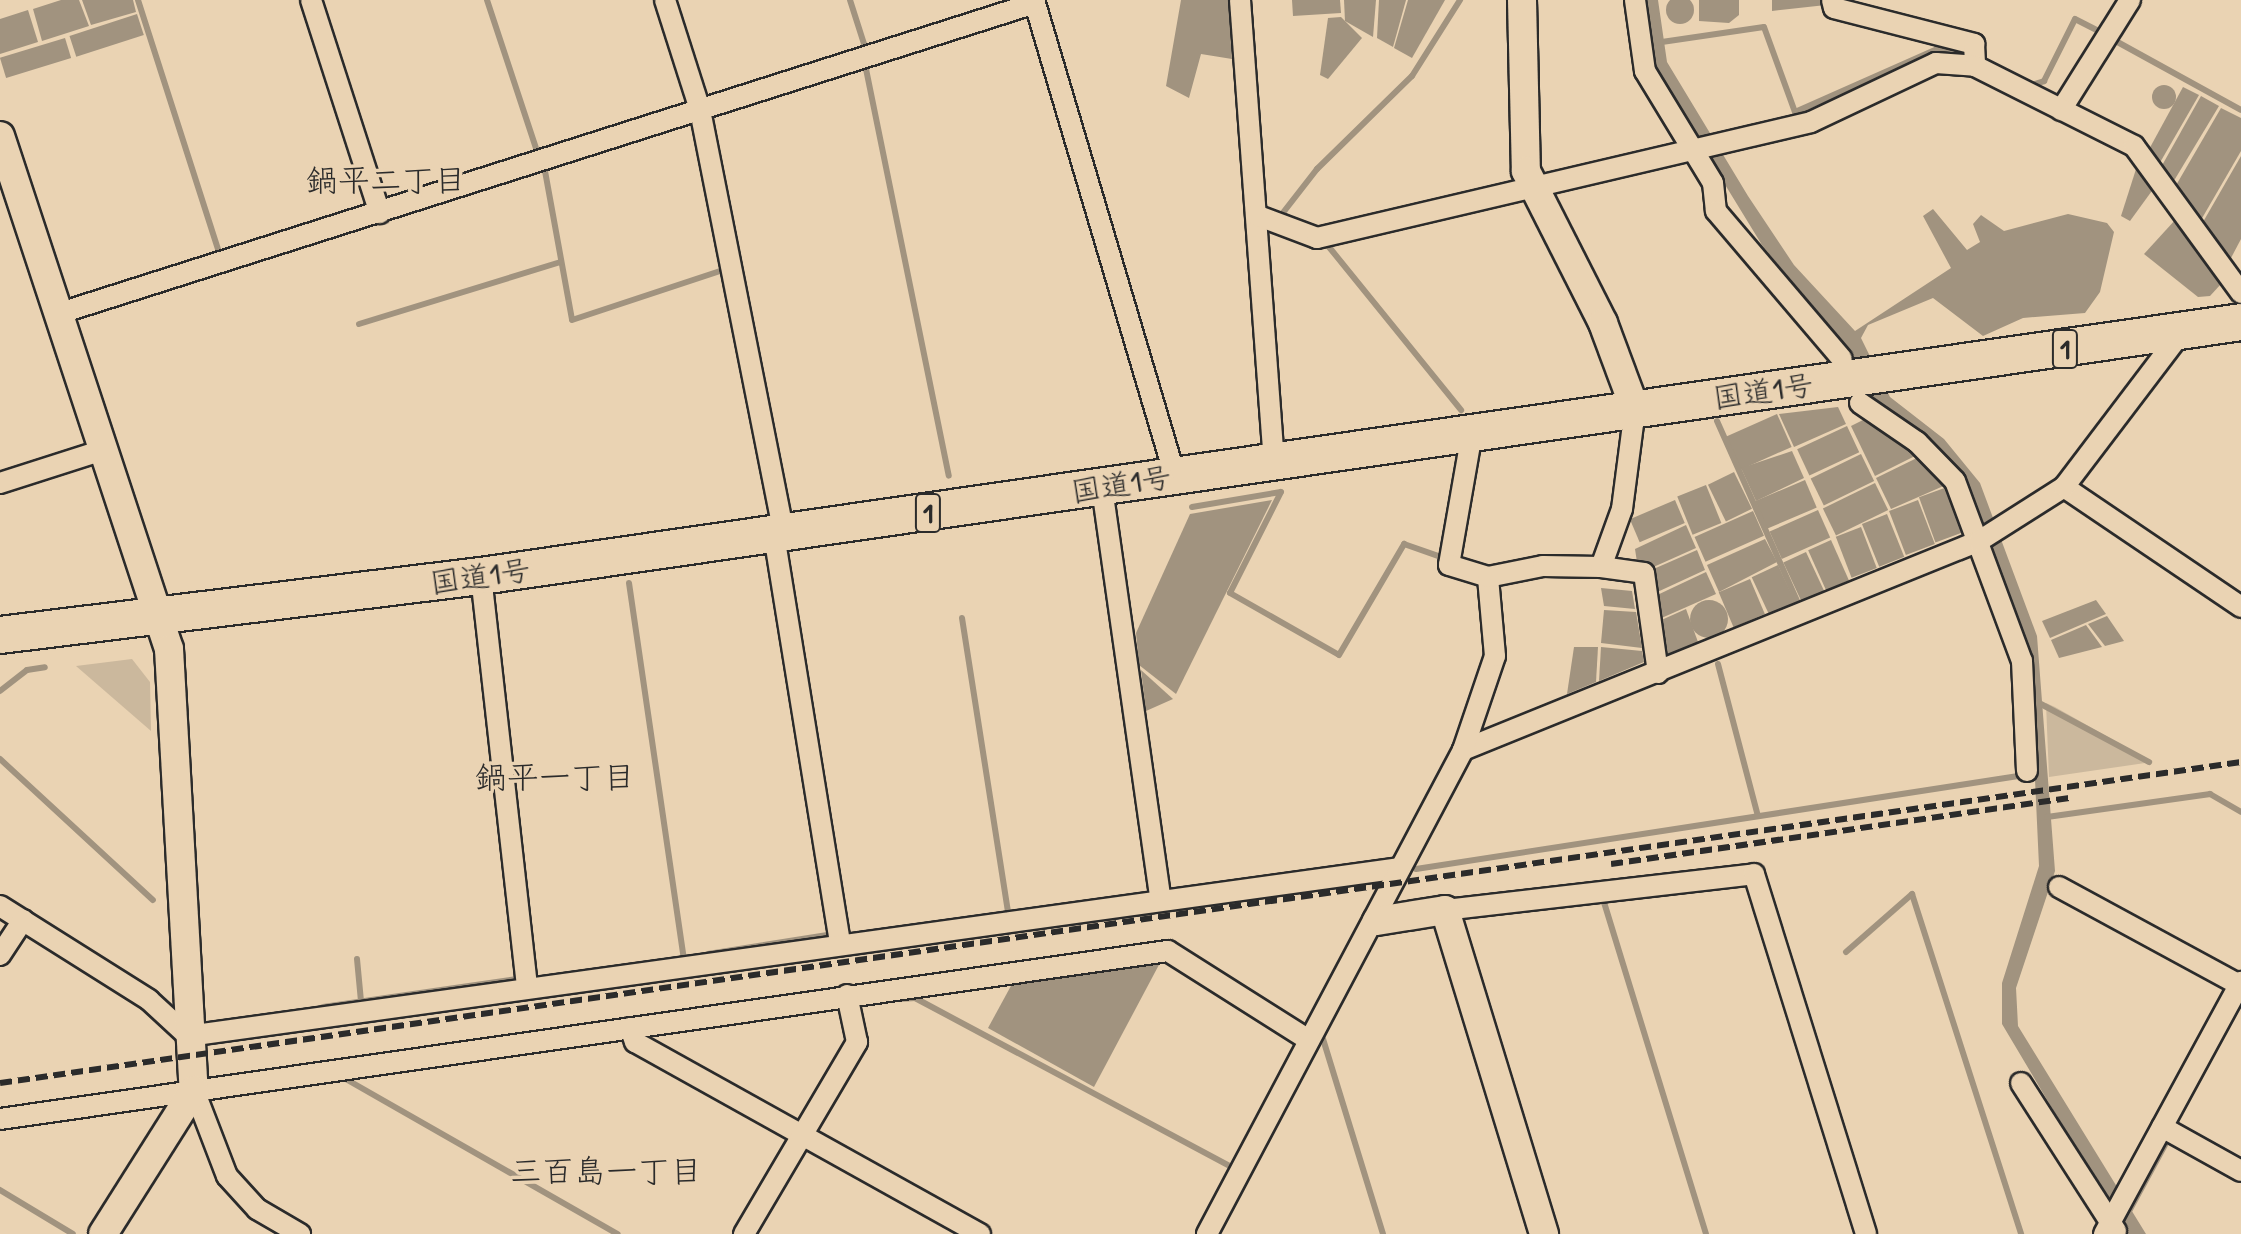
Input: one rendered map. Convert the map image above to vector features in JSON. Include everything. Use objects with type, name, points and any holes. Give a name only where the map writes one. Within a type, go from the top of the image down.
[{"type":"highway","name":"国道1号","points":[[0,635],[481,576],[1635,409],[2180,334],[2241,322]]},
{"type":"street","points":[[311,0],[380,213]]},
{"type":"street","points":[[665,0],[700,110],[779,534],[840,944]]},
{"type":"street","points":[[1240,0],[1274,461]]},
{"type":"street","points":[[1522,0],[1531,184],[1603,323],[1635,409],[1622,509],[1601,567]]},
{"type":"street","points":[[1635,0],[1645,71],[1713,183],[1716,211],[1852,380],[1955,481],[2022,661],[2027,771]]},
{"type":"street","points":[[1832,0],[1834,8],[1974,44],[1975,66]]},
{"type":"street","points":[[2061,110],[2130,0]]},
{"type":"street","points":[[57,314],[1034,2],[1175,476]]},
{"type":"street","points":[[1256,215],[1317,238],[1531,184],[1695,151],[1811,122],[1936,63],[1975,66],[2134,146],[2241,293]]},
{"type":"street","points":[[0,136],[154,618],[169,649],[188,1036],[194,1090],[227,1176],[257,1209],[300,1234]]},
{"type":"street","points":[[1463,750],[1979,541],[2064,487],[2180,334]]},
{"type":"street","points":[[1472,433],[1449,565],[1488,577],[1543,566],[1601,567],[1644,573],[1658,673]]},
{"type":"street","points":[[0,483],[100,451]]},
{"type":"street","points":[[2064,487],[2241,607]]},
{"type":"street","points":[[1102,488],[1160,898]]},
{"type":"street","points":[[481,576],[527,986]]},
{"type":"street","points":[[1207,1234],[1220,1224],[1309,1040],[1377,921],[1400,868],[1463,750],[1495,656],[1488,577]]},
{"type":"street","points":[[188,1036],[1160,898],[1400,868]]},
{"type":"street","points":[[1377,921],[1445,910],[1754,874],[1866,1234]]},
{"type":"street","points":[[2059,887],[2240,984],[2124,1195],[2111,1226]]},
{"type":"street","points":[[0,906],[149,1000],[188,1036]]},
{"type":"street","points":[[1445,910],[1544,1234]]},
{"type":"street","points":[[0,955],[23,920]]},
{"type":"street","points":[[0,1119],[1168,951],[1309,1040]]},
{"type":"street","points":[[744,1234],[857,1042],[847,995]]},
{"type":"street","points":[[630,1028],[635,1042],[980,1234]]},
{"type":"street","points":[[2021,1083],[2111,1226]]},
{"type":"street","points":[[103,1234],[194,1090]]},
{"type":"street","points":[[2162,1127],[2241,1171]]},
{"type":"shaded area","points":[[1680,-4],[1690,0],[1694,10],[1690,20],[1680,24],[1670,20],[1666,10],[1670,0]]},
{"type":"shaded area","points":[[61,0],[79,0],[89,26],[42,41],[33,9]]},
{"type":"shaded area","points":[[82,0],[133,0],[136,12],[91,25]]},
{"type":"shaded area","points":[[1181,0],[1228,0],[1232,59],[1201,54],[1189,98],[1166,86]]},
{"type":"shaded area","points":[[1292,0],[1340,0],[1341,13],[1293,16]]},
{"type":"shaded area","points":[[1344,0],[1376,0],[1373,37],[1345,21]]},
{"type":"shaded area","points":[[1379,0],[1406,0],[1393,47],[1377,38]]},
{"type":"shaded area","points":[[1408,0],[1445,0],[1412,58],[1394,48]]},
{"type":"shaded area","points":[[1643,0],[1658,0],[1667,62],[1748,196],[1794,265],[1855,331],[1951,268],[1923,216],[1933,209],[1967,250],[1980,242],[1973,224],[1981,215],[2004,231],[2068,214],[2107,223],[2114,232],[2100,292],[2085,313],[2023,318],[1983,336],[1933,298],[1868,325],[1861,338],[1890,397],[1944,439],[1980,483],[2037,636],[2055,871],[2016,988],[2018,1026],[2146,1234],[2127,1234],[2002,1024],[2002,983],[2039,866],[2031,693],[1974,503],[1870,401],[1851,354],[1762,245],[1653,67]]},
{"type":"shaded area","points":[[1699,0],[1739,0],[1739,15],[1729,23],[1699,21]]},
{"type":"shaded area","points":[[1772,0],[1825,0],[1826,5],[1772,11]]},
{"type":"shaded area","points":[[28,10],[38,42],[0,54],[0,19]]},
{"type":"shaded area","points":[[137,14],[144,35],[76,57],[69,36]]},
{"type":"shaded area","points":[[1341,17],[1362,38],[1328,79],[1320,75],[1328,18]]},
{"type":"shaded area","points":[[65,38],[71,58],[6,78],[0,58]]},
{"type":"shaded area","points":[[2164,85],[2172,89],[2176,97],[2172,105],[2164,109],[2156,105],[2152,97],[2156,89]]},
{"type":"shaded area","points":[[2183,87],[2199,95],[2158,166],[2147,153]]},
{"type":"shaded area","points":[[2201,96],[2219,106],[2172,184],[2160,169]]},
{"type":"shaded area","points":[[2221,108],[2241,118],[2241,151],[2201,220],[2175,187]]},
{"type":"shaded area","points":[[2241,156],[2241,239],[2231,258],[2203,222]]},
{"type":"shaded area","points":[[2137,166],[2154,188],[2130,221],[2121,216]]},
{"type":"shaded area","points":[[2176,219],[2221,284],[2210,296],[2198,297],[2144,254]]},
{"type":"shaded area","points":[[1838,407],[1846,424],[1794,447],[1779,414]]},
{"type":"shaded area","points":[[1777,414],[1792,447],[1740,470],[1726,437]]},
{"type":"shaded area","points":[[1867,418],[1921,453],[1875,476],[1851,426]]},
{"type":"shaded area","points":[[1847,426],[1859,452],[1809,476],[1797,449]]},
{"type":"shaded area","points":[[1792,451],[1804,478],[1756,501],[1741,468]]},
{"type":"shaded area","points":[[1861,454],[1874,481],[1824,506],[1811,479]]},
{"type":"shaded area","points":[[1923,455],[1948,484],[1891,509],[1876,478]]},
{"type":"shaded area","points":[[1734,472],[1752,509],[1726,522],[1708,485]]},
{"type":"shaded area","points":[[1805,480],[1817,508],[1767,529],[1755,501]]},
{"type":"shaded area","points":[[1875,483],[1888,510],[1836,535],[1823,508]]},
{"type":"shaded area","points":[[1706,485],[1721,523],[1693,535],[1677,497]]},
{"type":"shaded area","points":[[1950,486],[1966,531],[1935,542],[1919,497]]},
{"type":"shaded area","points":[[1272,500],[1176,694],[1139,665],[1136,633],[1190,514]]},
{"type":"shaded area","points":[[1675,500],[1685,523],[1640,542],[1630,519]]},
{"type":"shaded area","points":[[1918,500],[1935,544],[1906,555],[1889,511]]},
{"type":"shaded area","points":[[1818,510],[1830,537],[1782,559],[1770,532]]},
{"type":"shaded area","points":[[1753,511],[1764,536],[1706,562],[1695,537]]},
{"type":"shaded area","points":[[1887,514],[1904,557],[1879,567],[1862,524]]},
{"type":"shaded area","points":[[1686,525],[1696,548],[1649,569],[1637,562],[1635,549]]},
{"type":"shaded area","points":[[1861,527],[1877,568],[1852,578],[1836,537]]},
{"type":"shaded area","points":[[1765,539],[1777,562],[1719,592],[1707,565]]},
{"type":"shaded area","points":[[1831,540],[1849,580],[1826,590],[1808,550]]},
{"type":"shaded area","points":[[1697,550],[1705,570],[1653,594],[1649,571]]},
{"type":"shaded area","points":[[1806,552],[1824,591],[1802,602],[1783,563]]},
{"type":"shaded area","points":[[1778,565],[1795,602],[1769,614],[1752,577]]},
{"type":"shaded area","points":[[1706,572],[1716,594],[1657,620],[1653,597]]},
{"type":"shaded area","points":[[1750,579],[1765,614],[1734,627],[1719,592]]},
{"type":"shaded area","points":[[1601,588],[1632,591],[1635,609],[1604,606]]},
{"type":"shaded area","points":[[1709,600],[1722,606],[1728,619],[1722,632],[1709,638],[1696,632],[1690,619],[1696,606]]},
{"type":"shaded area","points":[[2096,600],[2106,614],[2050,638],[2042,621]]},
{"type":"shaded area","points":[[1686,609],[1698,642],[1663,657],[1657,622]]},
{"type":"shaded area","points":[[1604,610],[1636,612],[1642,648],[1601,643]]},
{"type":"shaded area","points":[[2107,616],[2124,641],[2105,646],[2088,624]]},
{"type":"shaded area","points":[[2086,625],[2102,647],[2059,658],[2051,640]]},
{"type":"shaded area","points":[[1574,647],[1598,647],[1596,682],[1567,694]]},
{"type":"shaded area","points":[[1601,647],[1642,651],[1644,662],[1599,681]]},
{"type":"shaded area","points":[[132,659],[150,682],[151,731],[76,666]]},
{"type":"shaded area","points":[[1141,670],[1173,699],[1146,711]]},
{"type":"shaded area","points":[[2046,703],[2055,707],[2152,762],[2049,777]]},
{"type":"shaded area","points":[[1161,961],[1094,1087],[988,1028],[1012,984]]},
{"type":"waterway","points":[[138,0],[220,255]]},
{"type":"waterway","points":[[487,0],[537,151]]},
{"type":"waterway","points":[[850,0],[865,47]]},
{"type":"waterway","points":[[1288,217],[1282,214],[1317,169],[1412,76],[1460,0]]},
{"type":"waterway","points":[[2028,86],[2044,81],[2075,19],[2099,31]]},
{"type":"waterway","points":[[1655,43],[1764,27],[1795,112],[1937,49],[1961,51]]},
{"type":"waterway","points":[[2112,39],[2241,110]]},
{"type":"waterway","points":[[866,69],[949,476]]},
{"type":"waterway","points":[[545,171],[572,320],[720,271]]},
{"type":"waterway","points":[[1329,247],[1461,410]]},
{"type":"waterway","points":[[359,324],[560,262]]},
{"type":"waterway","points":[[1717,421],[1799,605]]},
{"type":"waterway","points":[[1192,507],[1281,492],[1230,593],[1339,655],[1404,544],[1444,558]]},
{"type":"waterway","points":[[629,583],[684,958]]},
{"type":"waterway","points":[[962,618],[1008,911]]},
{"type":"waterway","points":[[1718,664],[1758,816]]},
{"type":"waterway","points":[[0,691],[27,670],[45,667]]},
{"type":"waterway","points":[[2039,703],[2149,762]]},
{"type":"waterway","points":[[0,759],[153,900]]},
{"type":"waterway","points":[[1416,869],[2025,775]]},
{"type":"waterway","points":[[2047,817],[2210,794],[2241,812]]},
{"type":"waterway","points":[[1846,952],[1912,894],[2021,1234]]},
{"type":"waterway","points":[[1603,899],[1706,1234]]},
{"type":"waterway","points":[[708,954],[827,935]]},
{"type":"waterway","points":[[357,959],[361,1001]]},
{"type":"waterway","points":[[323,1007],[517,979]]},
{"type":"waterway","points":[[900,999],[915,998],[1230,1166]]},
{"type":"waterway","points":[[1323,1039],[1383,1234]]},
{"type":"waterway","points":[[344,1078],[618,1234]]},
{"type":"waterway","points":[[2128,1213],[2166,1143]]},
{"type":"waterway","points":[[0,1190],[73,1234]]},
{"type":"railway","points":[[0,1083],[2241,762]]},
{"type":"railway","points":[[1611,864],[2071,798]]},
{"type":"district","name":"鍋平二丁目","points":[[386,180]]},
{"type":"district","name":"鍋平一丁目","points":[[555,777]]},
{"type":"district","name":"三百島一丁目","points":[[606,1171]]}]
